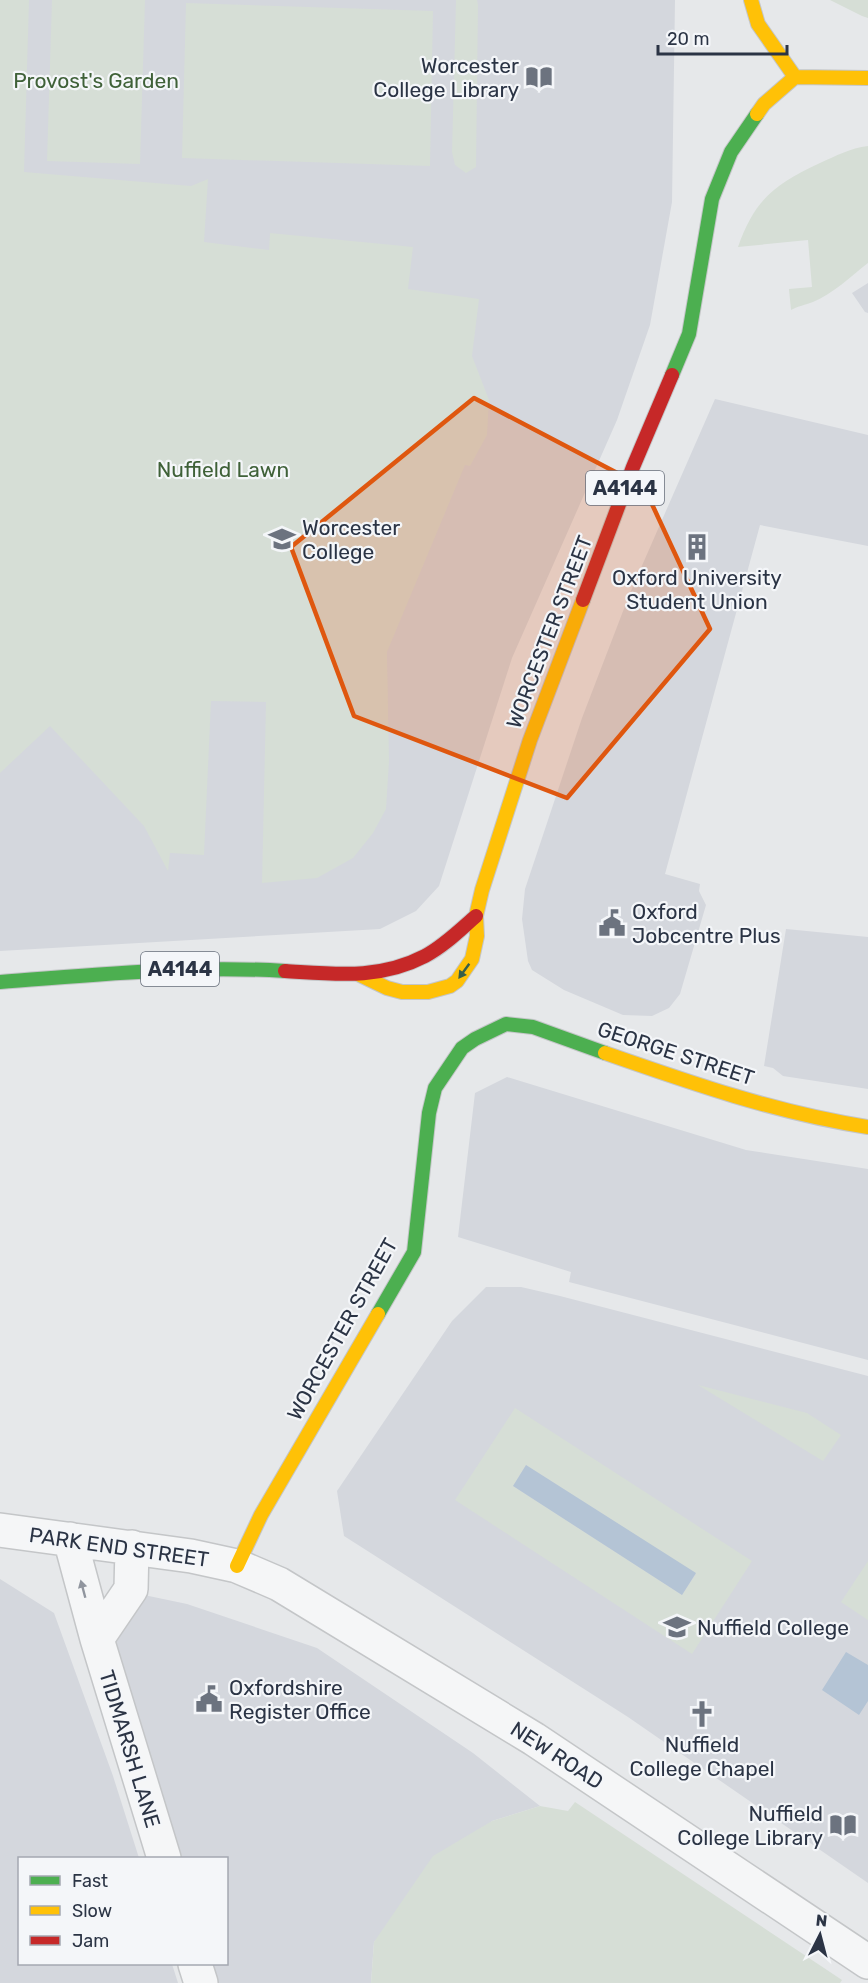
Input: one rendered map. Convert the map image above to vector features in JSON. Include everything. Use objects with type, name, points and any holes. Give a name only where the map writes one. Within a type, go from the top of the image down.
[{"type":"main road","points":[[751,0],[758,24],[795,77],[868,78]]},
{"type":"main road","name":"WORCESTER STREET","points":[[476,916],[482,890],[530,740],[633,467],[689,334],[712,199],[730,152],[764,104],[795,77]]},
{"type":"main road","name":"A4144","points":[[360,975],[387,988],[402,992],[428,992],[450,986],[463,973],[472,959],[477,936],[476,916]]},
{"type":"main road","name":"A4144","points":[[0,982],[167,970],[236,968],[360,975],[395,968],[426,956],[476,916]]},
{"type":"main road","name":"GEORGE STREET","points":[[475,1040],[506,1024],[533,1027],[704,1088],[828,1121],[868,1127]]},
{"type":"main road","name":"WORCESTER STREET","points":[[237,1566],[261,1515],[414,1252],[429,1113],[435,1088],[462,1048],[475,1040]]},
{"type":"street","name":"PARK END STREET","points":[[0,1530],[132,1547],[237,1566]]},
{"type":"street","name":"TIDMARSH LANE","points":[[70,1539],[97,1639],[164,1857]]},
{"type":"street","points":[[97,1639],[130,1589],[132,1547]]},
{"type":"street","name":"NEW ROAD","points":[[237,1566],[279,1584],[534,1739],[868,1962]]},
{"type":"street","points":[[195,1965],[201,1983]]},
{"type":"highlighted area","points":[[474,398],[644,487],[710,629],[567,798],[354,716],[291,547]]},
{"type":"shaded area","name":"Worcester College","points":[[0,0],[675,0],[672,202],[650,325],[617,420],[512,658],[439,886],[416,911],[380,929],[0,951]]},
{"type":"shaded area","points":[[868,283],[868,313],[852,293]]},
{"type":"shaded area","points":[[715,399],[868,435],[868,546],[760,525],[665,874],[700,884],[699,891],[706,905],[680,994],[669,1008],[652,1016],[623,1015],[564,990],[532,970],[528,961],[522,919],[525,889],[582,718],[630,593]]},
{"type":"shaded area","points":[[786,929],[868,937],[868,1089],[783,1076],[773,1068],[764,1066]]},
{"type":"shaded area","points":[[507,1077],[746,1150],[868,1169],[868,1360],[569,1282],[571,1272],[458,1237],[475,1093]]},
{"type":"shaded area","name":"Nuffield College","points":[[486,1287],[521,1287],[560,1296],[868,1376],[868,1883],[628,1717],[344,1536],[337,1491],[452,1321]]},
{"type":"shaded area","points":[[0,1579],[54,1613],[113,1776],[139,1857],[18,1857],[18,1965],[172,1965],[178,1983],[0,1983]]},
{"type":"shaded area","points":[[144,1595],[187,1604],[317,1648],[473,1753],[540,1806],[492,1821],[374,1942],[371,1983],[214,1983],[208,1965],[228,1965],[228,1857],[172,1857],[100,1638]]},
{"type":"green space","name":"Nuffield Lawn","points":[[0,0],[29,0],[24,172],[191,186],[208,179],[204,242],[269,250],[270,233],[413,247],[408,289],[479,299],[472,356],[489,400],[487,435],[470,466],[465,465],[387,652],[389,761],[386,809],[373,833],[353,858],[317,878],[262,883],[266,702],[211,701],[204,855],[170,853],[168,871],[144,826],[50,726],[0,773]]},
{"type":"green space","name":"Provost's Garden","points":[[52,0],[145,0],[140,164],[47,161]]},
{"type":"green space","points":[[456,0],[477,0],[478,5],[476,167],[466,173],[455,165],[452,152]]},
{"type":"green space","points":[[830,0],[868,0],[868,18],[862,16]]},
{"type":"green space","points":[[186,3],[433,11],[430,166],[182,158]]},
{"type":"green space","points":[[868,146],[868,263],[828,294],[791,310],[789,289],[812,287],[808,240],[738,247],[745,230],[760,205],[779,186],[837,155]]},
{"type":"green space","points":[[698,1385],[807,1413],[841,1435],[823,1461]]},
{"type":"green space","points":[[515,1408],[752,1561],[692,1654],[455,1500]],"holes":[[[526,1465],[696,1574],[682,1595],[513,1486]]]},
{"type":"green space","points":[[868,1561],[868,1620],[841,1602]]},
{"type":"green space","points":[[575,1802],[842,1980],[840,1983],[371,1983],[374,1942],[433,1856],[492,1821],[540,1806],[568,1811]]},
{"type":"water","points":[[526,1465],[696,1573],[682,1595],[513,1486]]},
{"type":"water","points":[[846,1652],[868,1665],[868,1701],[859,1715],[822,1690]]},
{"type":"traffic: fast","points":[[672,375],[689,334],[712,199],[731,152],[757,114]]},
{"type":"traffic: fast","points":[[0,982],[178,970],[285,971]]},
{"type":"traffic: fast","points":[[378,1314],[414,1252],[429,1113],[435,1088],[462,1048],[506,1024],[533,1027],[605,1053]]},
{"type":"traffic: slow","points":[[751,0],[758,24],[795,77]]},
{"type":"traffic: slow","points":[[757,114],[764,104],[795,77],[868,78]]},
{"type":"traffic: slow","points":[[360,975],[387,988],[402,992],[428,992],[450,986],[457,981],[472,959],[477,936],[476,916],[482,890],[530,740],[583,600]]},
{"type":"traffic: slow","points":[[605,1053],[767,1105],[868,1127]]},
{"type":"traffic: slow","points":[[237,1566],[261,1515],[378,1314]]},
{"type":"traffic: jam","points":[[583,600],[633,467],[672,375]]},
{"type":"traffic: jam","points":[[285,971],[356,974],[391,969],[408,964],[432,952],[452,938],[476,916]]},
{"type":"place","name":"Worcester College Library","points":[[539,77]]},
{"type":"place","name":"Worcester College","points":[[282,539]]},
{"type":"place","name":"Oxford University Student Union","points":[[697,547]]},
{"type":"place","name":"Oxford Jobcentre Plus","points":[[612,923]]},
{"type":"place","name":"Nuffield College","points":[[677,1627]]},
{"type":"place","name":"Oxfordshire Register Office","points":[[209,1699]]},
{"type":"place","name":"Nuffield College Chapel","points":[[702,1714]]},
{"type":"place","name":"Nuffield College Library","points":[[843,1825]]}]
